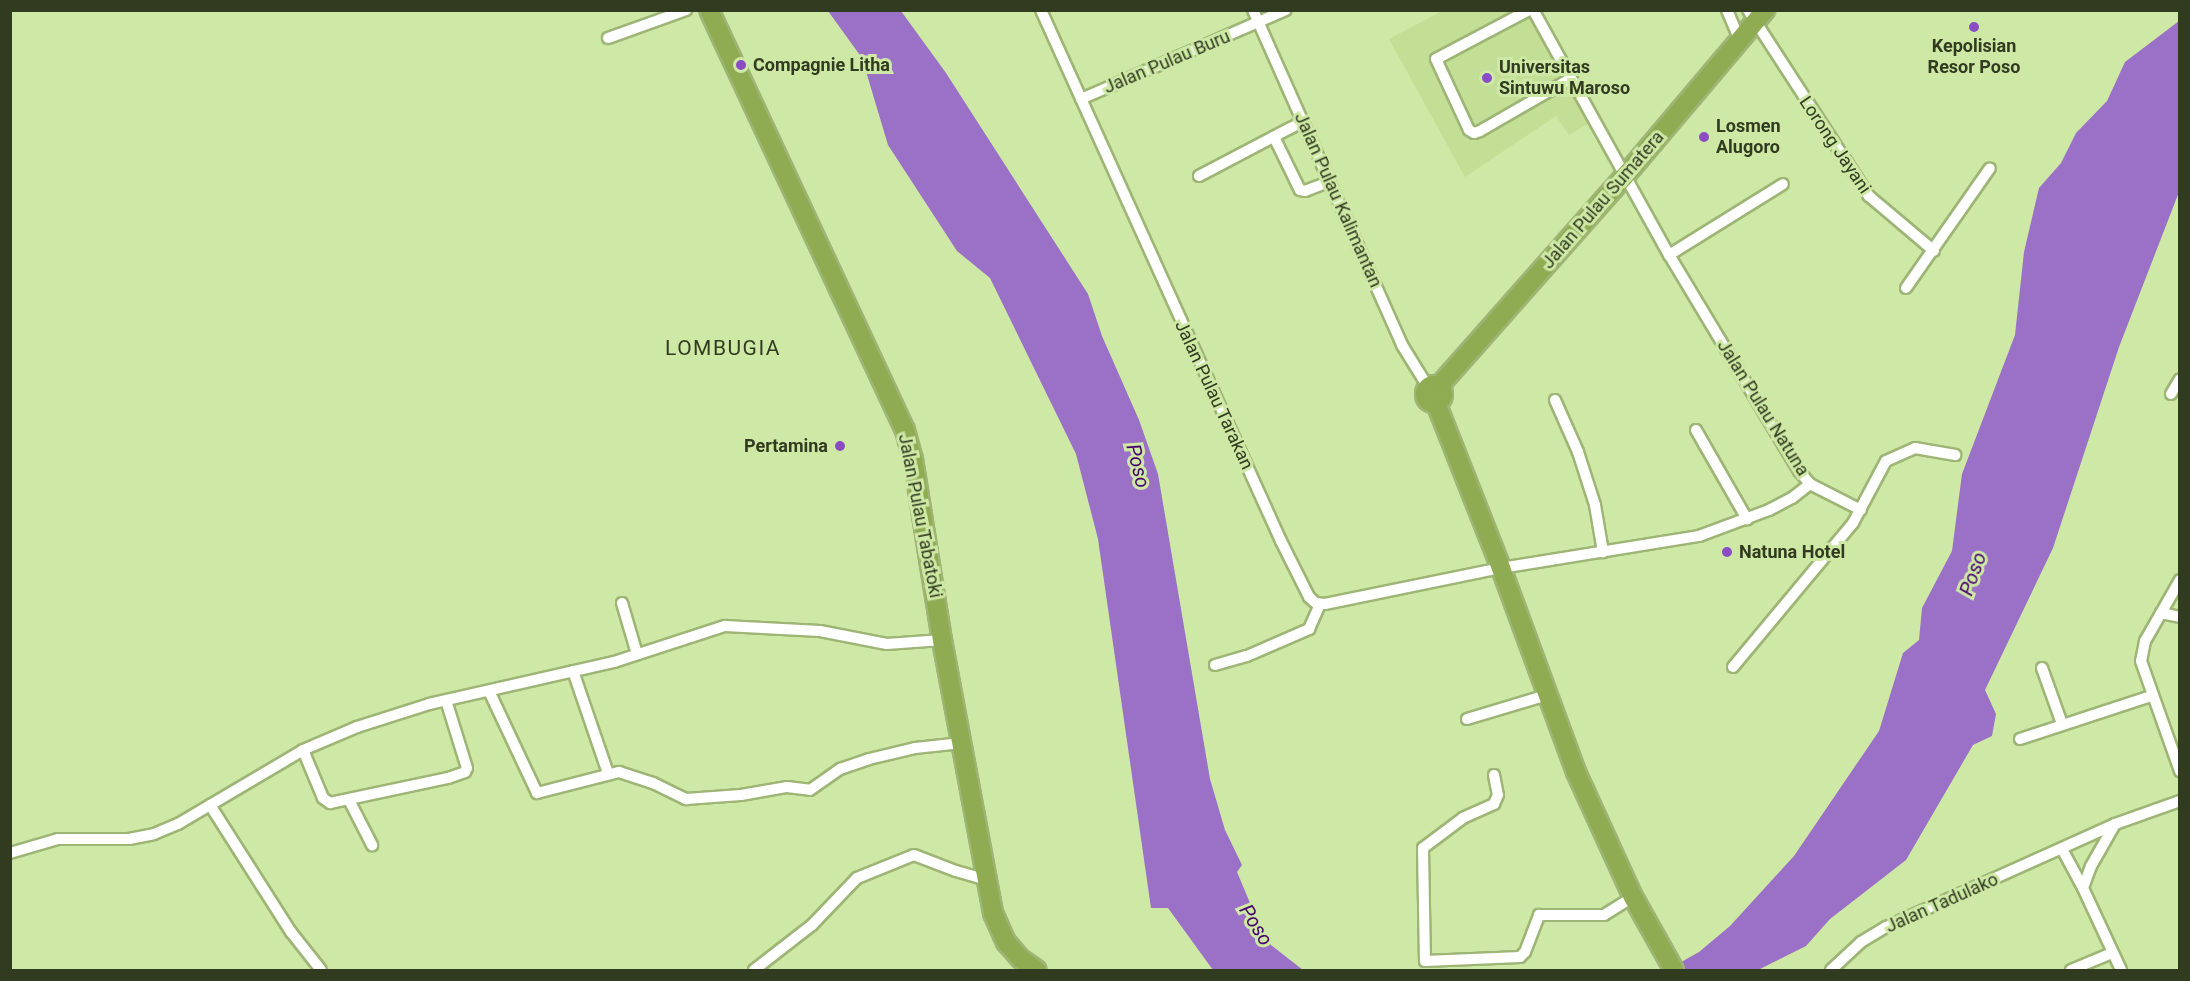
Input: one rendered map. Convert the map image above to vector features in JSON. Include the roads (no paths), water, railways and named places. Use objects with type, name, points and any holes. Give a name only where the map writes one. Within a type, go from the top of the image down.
[{"type":"highway","name":"Jalan Pulau Tabatoki","points":[[709,10],[905,430],[914,468],[942,640],[993,913],[1001,935],[1021,959],[1038,970]]},
{"type":"highway","name":"Jalan Pulau Sumatera","points":[[1434,392],[1624,177],[1740,41],[1756,15]]},
{"type":"highway","points":[[1434,392],[1593,813],[1635,902],[1674,970]]},
{"type":"street","points":[[608,38],[686,10]]},
{"type":"street","name":"Jalan Pulau Tarakan","points":[[1041,10],[1281,541],[1309,597],[1320,604]]},
{"type":"street","name":"Jalan Pulau Kalimantan","points":[[1253,10],[1402,345],[1434,392]]},
{"type":"street","name":"Jalan Pulau Buru","points":[[1081,99],[1286,10]]},
{"type":"street","points":[[1531,10],[1436,59],[1469,130],[1474,133],[1480,131],[1570,79]]},
{"type":"street","name":"Jalan Pulau Natuna","points":[[1501,568],[1672,543],[1699,536],[1747,519],[1792,498],[1810,484],[1799,471],[1669,255],[1531,10]]},
{"type":"street","points":[[1727,10],[1740,41]]},
{"type":"street","name":"Lorong Jayani","points":[[1756,15],[1869,196],[1934,251]]},
{"type":"street","points":[[1199,176],[1302,122]]},
{"type":"street","points":[[1274,137],[1300,190],[1305,191],[1329,182]]},
{"type":"street","points":[[1906,288],[1990,168]]},
{"type":"street","points":[[1669,255],[1783,184]]},
{"type":"street","points":[[2171,394],[2180,379]]},
{"type":"street","points":[[1555,400],[1578,452],[1596,505],[1603,552]]},
{"type":"street","points":[[1696,430],[1747,519]]},
{"type":"street","points":[[1733,667],[1849,528],[1861,510],[1879,470],[1889,458],[1915,448],[1955,455]]},
{"type":"street","points":[[1810,484],[1861,510]]},
{"type":"street","points":[[1215,665],[1247,657],[1309,629],[1320,604],[1501,568]]},
{"type":"street","points":[[2180,580],[2141,651],[2144,674],[2151,696],[2180,771]]},
{"type":"street","points":[[622,603],[637,654]]},
{"type":"street","points":[[2161,613],[2180,617]]},
{"type":"street","points":[[10,853],[58,839],[129,839],[154,834],[210,805],[303,750],[357,728],[446,700],[573,671],[734,625],[772,630],[820,631],[887,644],[942,640]]},
{"type":"street","points":[[2043,668],[2062,724]]},
{"type":"street","points":[[573,671],[608,773]]},
{"type":"street","points":[[489,691],[536,792],[608,773],[629,774],[683,798],[719,797],[780,788],[811,789],[849,765],[915,748],[962,743]]},
{"type":"street","points":[[1467,719],[1547,695]]},
{"type":"street","points":[[2020,739],[2151,696]]},
{"type":"street","points":[[303,750],[324,800],[331,803],[399,787],[438,781],[465,772],[467,767],[462,747],[446,700]]},
{"type":"street","points":[[1494,775],[1498,795],[1494,804],[1463,818],[1423,848],[1426,884],[1424,960],[1520,957],[1525,952],[1539,915],[1604,915],[1635,902]]},
{"type":"street","points":[[349,800],[372,845]]},
{"type":"street","points":[[2083,888],[2091,866],[2115,824],[2180,801]]},
{"type":"street","points":[[210,805],[291,932],[321,970]]},
{"type":"street","name":"Jalan Tadulako","points":[[1831,970],[1849,952],[1880,931],[2115,824]]},
{"type":"street","points":[[2062,849],[2121,970]]},
{"type":"street","points":[[754,970],[812,925],[857,878],[914,855],[956,871],[987,879]]},
{"type":"street","points":[[2071,970],[2112,953]]},
{"type":"water","name":"Poso","points":[[828,11],[901,11],[946,73],[1088,294],[1102,336],[1139,420],[1158,474],[1210,779],[1225,830],[1242,865],[1237,872],[1266,941],[1303,970],[1213,970],[1168,908],[1151,908],[1098,539],[1076,454],[990,278],[957,251],[888,145],[862,58]]},
{"type":"water","name":"Poso","points":[[2179,21],[2179,192],[2119,347],[2053,548],[1985,690],[1996,714],[1992,736],[1973,745],[1906,860],[1830,919],[1806,946],[1758,970],[1667,970],[1699,952],[1730,926],[1794,856],[1879,731],[1903,653],[1919,640],[1922,608],[1952,551],[1962,474],[2015,335],[2024,252],[2039,188],[2061,163],[2076,133],[2107,101],[2125,62]]},
{"type":"place","name":"Kepolisian Resor Poso","points":[[1974,27]]},
{"type":"place","name":"Compagnie Litha","points":[[741,65]]},
{"type":"place","name":"Universitas Sintuwu Maroso","points":[[1487,78]]},
{"type":"place","name":"Losmen Alugoro","points":[[1704,137]]},
{"type":"place","name":"Pertamina","points":[[840,446]]},
{"type":"place","name":"Natuna Hotel","points":[[1727,552]]},
{"type":"district","name":"LOMBUGIA","points":[[723,348]]}]
